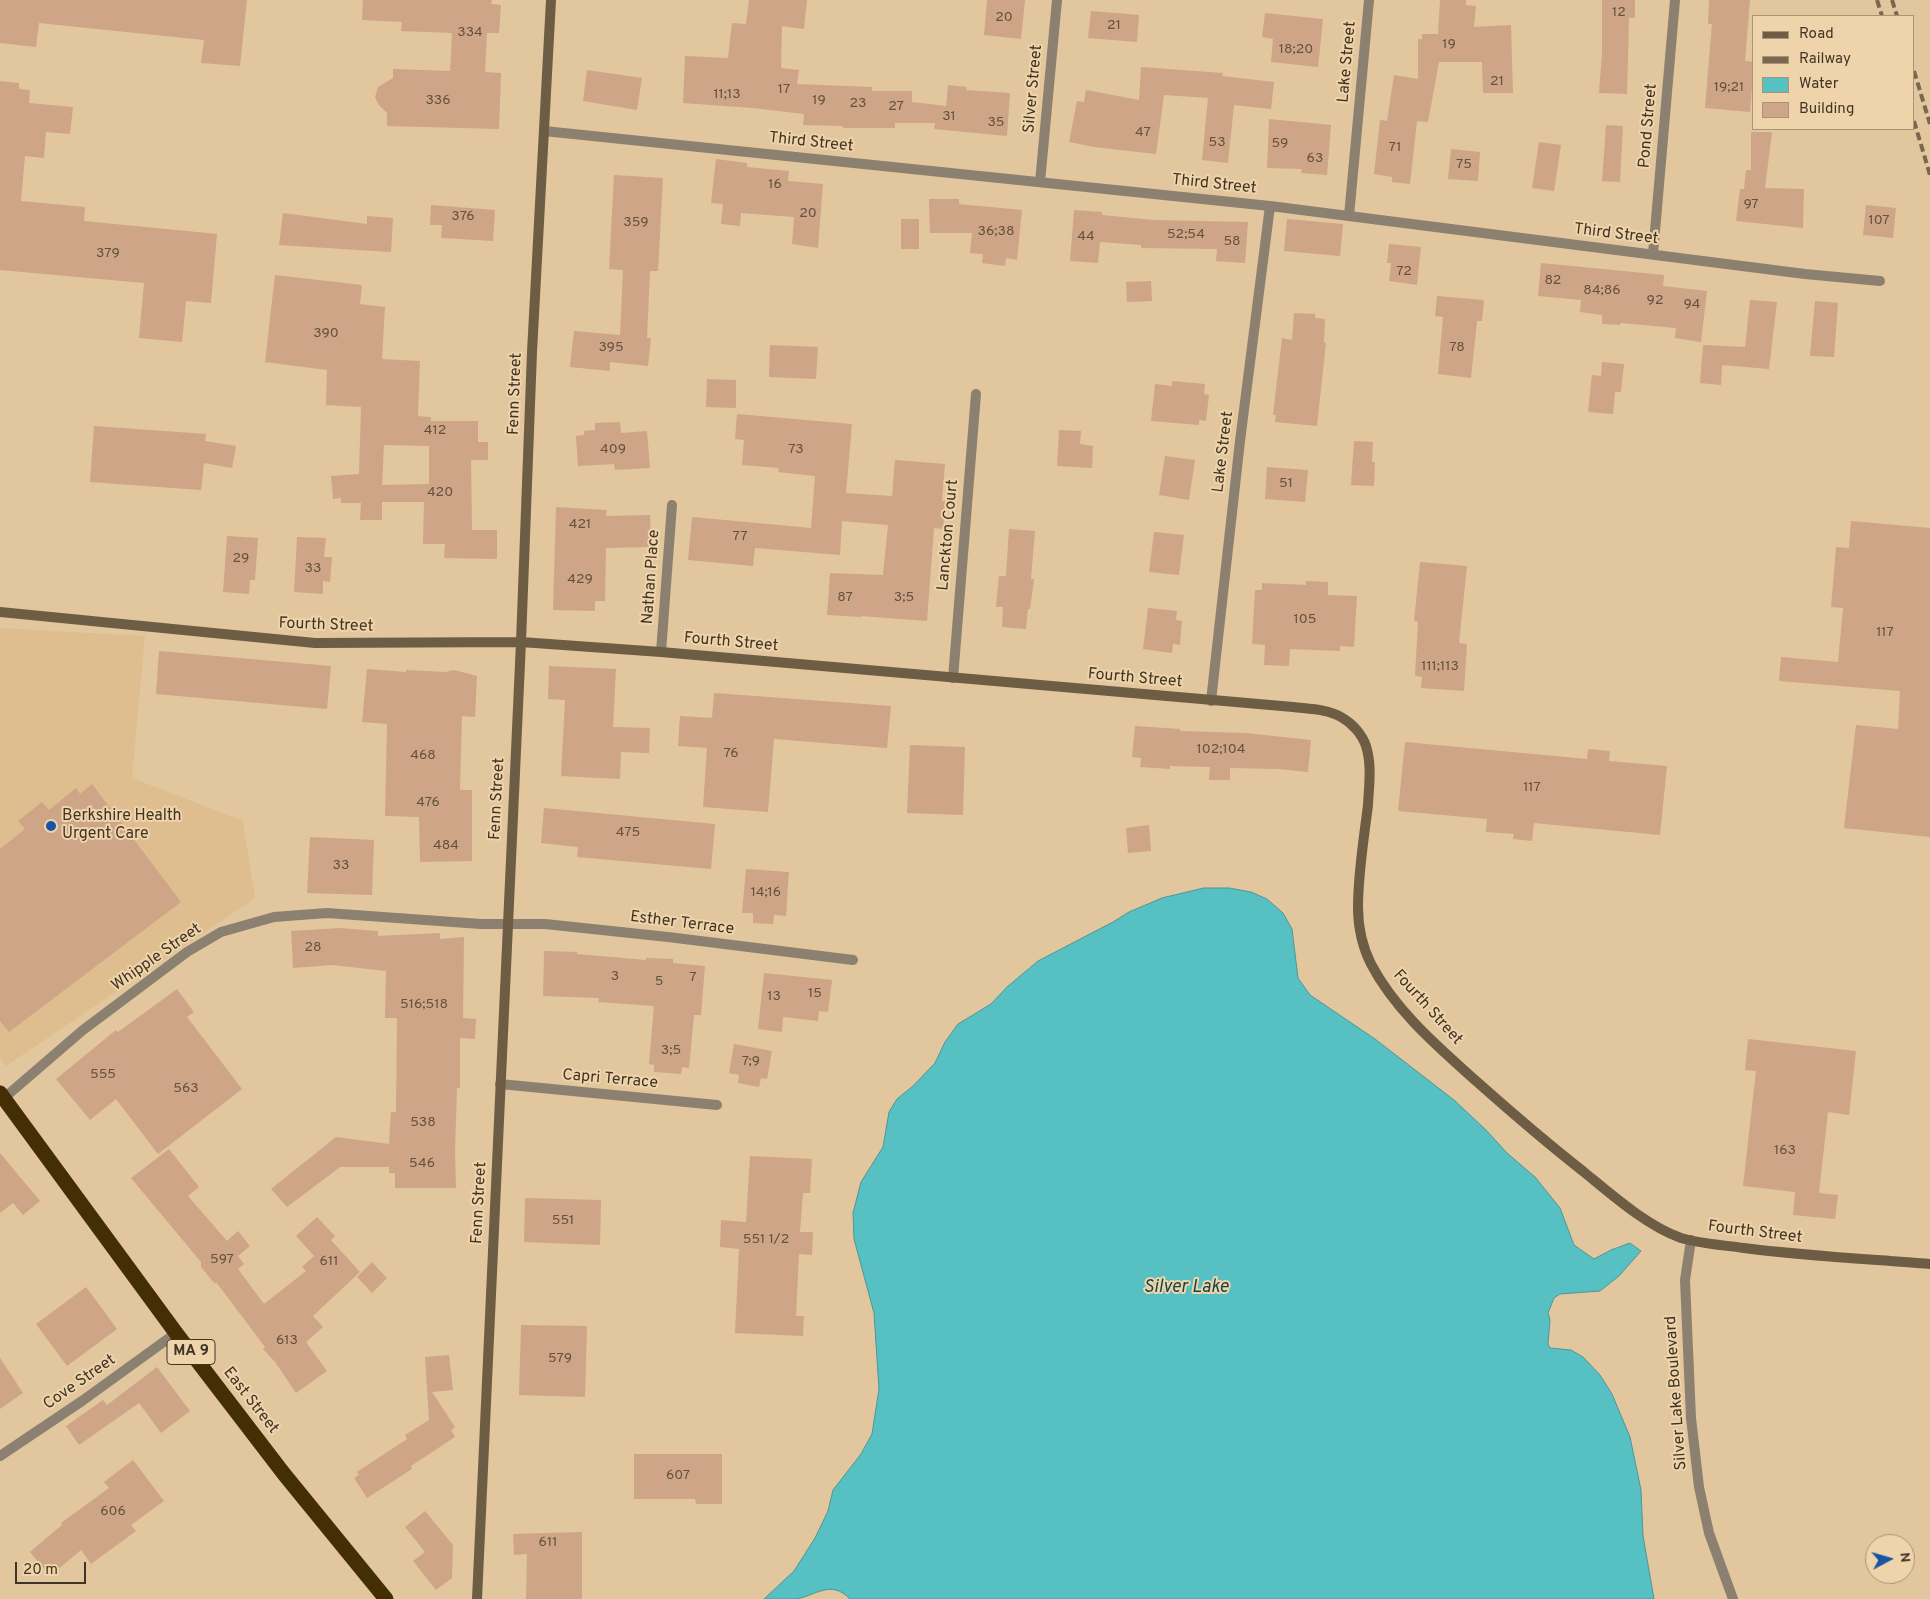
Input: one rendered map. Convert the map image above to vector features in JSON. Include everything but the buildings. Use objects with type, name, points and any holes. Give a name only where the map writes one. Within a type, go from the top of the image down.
[{"type":"highway","name":"East Street","points":[[1,1094],[176,1333],[284,1474],[386,1599]]},
{"type":"street","name":"Fenn Street","points":[[476,1599],[521,642],[532,352],[551,0]]},
{"type":"street","name":"Silver Street","points":[[1040,182],[1057,0]]},
{"type":"street","name":"Lake Street","points":[[1349,216],[1368,0]]},
{"type":"street","name":"Pond Street","points":[[1653,254],[1675,0]]},
{"type":"street","name":"Third Street","points":[[544,131],[1270,206],[1805,274],[1880,281]]},
{"type":"street","name":"Lake Street","points":[[1212,701],[1240,441],[1270,206]]},
{"type":"street","name":"Lanckton Court","points":[[953,678],[976,394]]},
{"type":"street","name":"Nathan Place","points":[[661,652],[672,505]]},
{"type":"street","name":"Fourth Street","points":[[0,612],[315,643],[521,642],[661,652],[1318,710],[1342,717],[1356,728],[1366,745],[1370,772],[1358,904],[1359,927],[1366,952],[1387,990],[1437,1045],[1512,1113],[1559,1152],[1639,1214],[1676,1236],[1691,1240],[1764,1250],[1930,1264]]},
{"type":"street","name":"Whipple Street","points":[[1,1094],[90,1024],[187,952],[221,932],[274,917],[327,913],[398,919],[507,924]]},
{"type":"street","name":"Esther Terrace","points":[[507,924],[545,924],[853,960]]},
{"type":"street","name":"Capri Terrace","points":[[500,1084],[717,1105]]},
{"type":"street","name":"Silver Lake Boulevard","points":[[1691,1240],[1685,1280],[1691,1418],[1699,1487],[1709,1533],[1733,1599]]},
{"type":"street","name":"Cove Street","points":[[0,1456],[82,1401],[176,1333]]},
{"type":"shaded area","points":[[0,628],[145,636],[132,778],[243,821],[255,898],[6,1066],[0,1058]]},
{"type":"water","name":"Silver Lake","points":[[1204,888],[1229,888],[1251,892],[1267,899],[1283,913],[1292,929],[1298,978],[1310,995],[1375,1039],[1454,1100],[1486,1130],[1507,1153],[1535,1177],[1560,1208],[1574,1245],[1594,1259],[1630,1243],[1641,1251],[1619,1276],[1600,1291],[1560,1294],[1554,1298],[1548,1313],[1550,1320],[1548,1344],[1550,1348],[1571,1350],[1583,1357],[1600,1375],[1612,1394],[1630,1437],[1641,1490],[1643,1536],[1654,1599],[850,1599],[843,1593],[830,1589],[796,1599],[764,1599],[794,1571],[815,1538],[828,1511],[833,1490],[861,1454],[872,1434],[879,1389],[874,1313],[854,1239],[853,1213],[861,1182],[883,1147],[889,1112],[897,1099],[913,1086],[935,1063],[945,1042],[958,1024],[991,1004],[1007,987],[1038,961],[1129,912],[1162,898]]},
{"type":"railway","points":[[1877,0],[1882,15]]},
{"type":"railway","points":[[1892,0],[1897,15]]},
{"type":"railway","points":[[1915,74],[1930,124]]},
{"type":"railway","points":[[1915,124],[1930,175]]},
{"type":"place","name":"Berkshire Health Urgent Care","points":[[51,826]]}]
